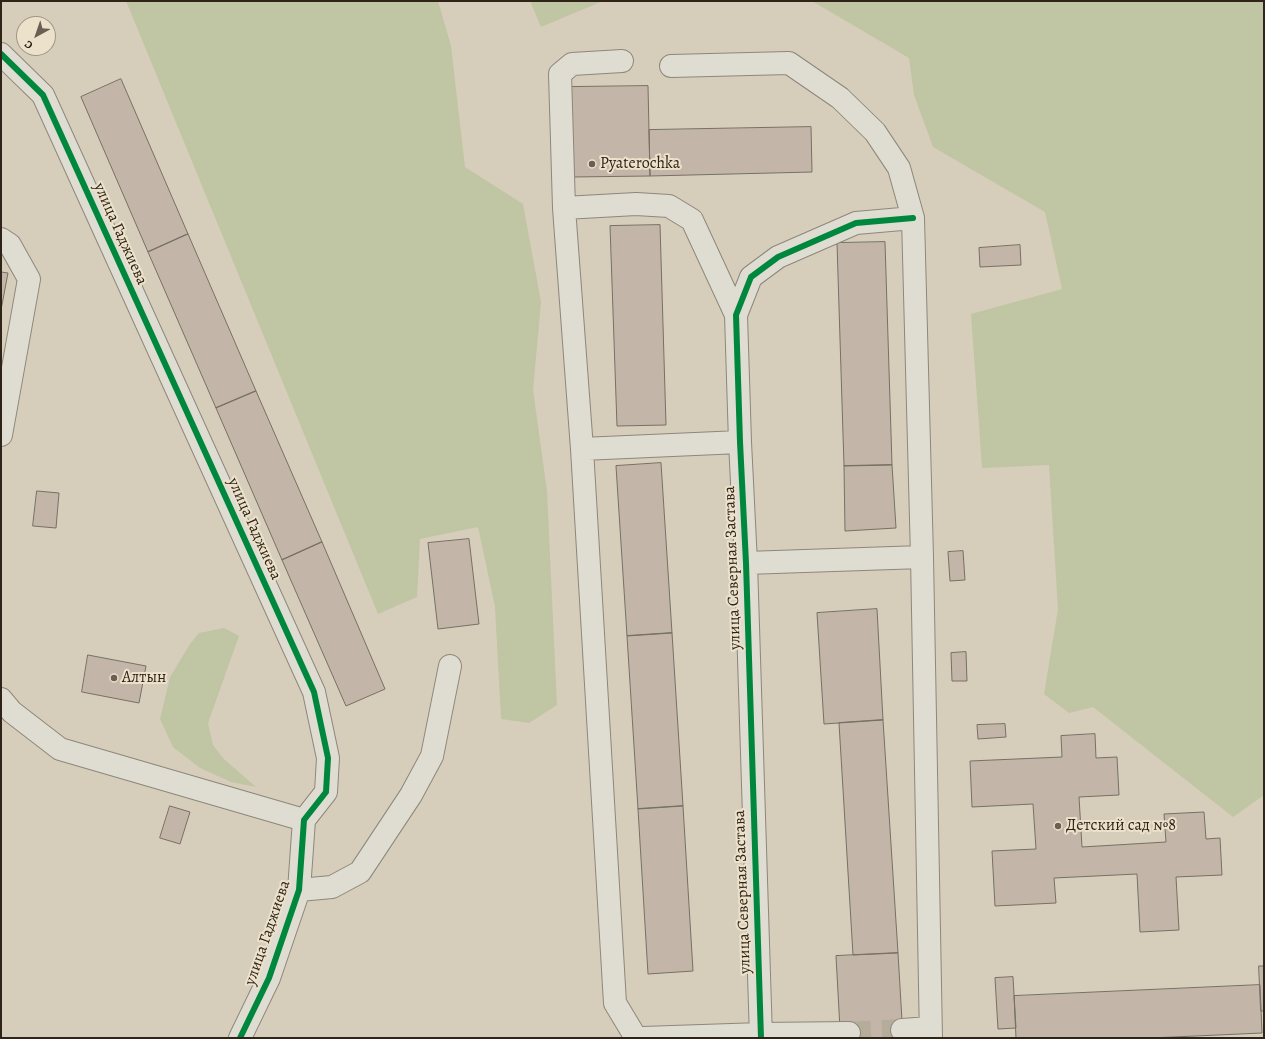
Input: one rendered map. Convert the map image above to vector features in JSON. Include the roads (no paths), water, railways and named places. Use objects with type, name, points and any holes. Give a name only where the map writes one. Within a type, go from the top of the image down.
[{"type":"street","name":"улица Гаджиева","points":[[1,54],[43,95],[314,692],[328,758],[326,792],[304,820],[299,890],[269,978],[240,1038]]},
{"type":"street","points":[[622,61],[572,64],[560,74],[564,208],[582,449],[615,1003],[636,1038]]},
{"type":"street","points":[[671,66],[789,63],[840,98],[875,132],[899,168],[913,218],[922,557],[931,1033],[902,1030]]},
{"type":"street","points":[[564,208],[636,204],[669,206],[692,220],[736,315]]},
{"type":"street","name":"улица Северная Застава","points":[[761,1036],[746,563],[736,315],[751,277],[778,257],[856,223],[913,218]]},
{"type":"street","points":[[1,239],[10,244],[29,278],[1,435]]},
{"type":"street","points":[[582,449],[740,442]]},
{"type":"street","points":[[746,563],[922,557]]},
{"type":"street","points":[[299,890],[332,887],[360,872],[411,795],[432,756],[450,666]]},
{"type":"street","points":[[1,699],[12,712],[60,749],[304,820]]},
{"type":"street","points":[[643,1038],[849,1033]]},
{"type":"tunnel","points":[[849,1033],[902,1030]]},
{"type":"place","name":"Pyaterochka","points":[[592,164]]},
{"type":"place","name":"Алтын","points":[[114,678]]},
{"type":"place","name":"Детский сад №8","points":[[1058,826]]}]
